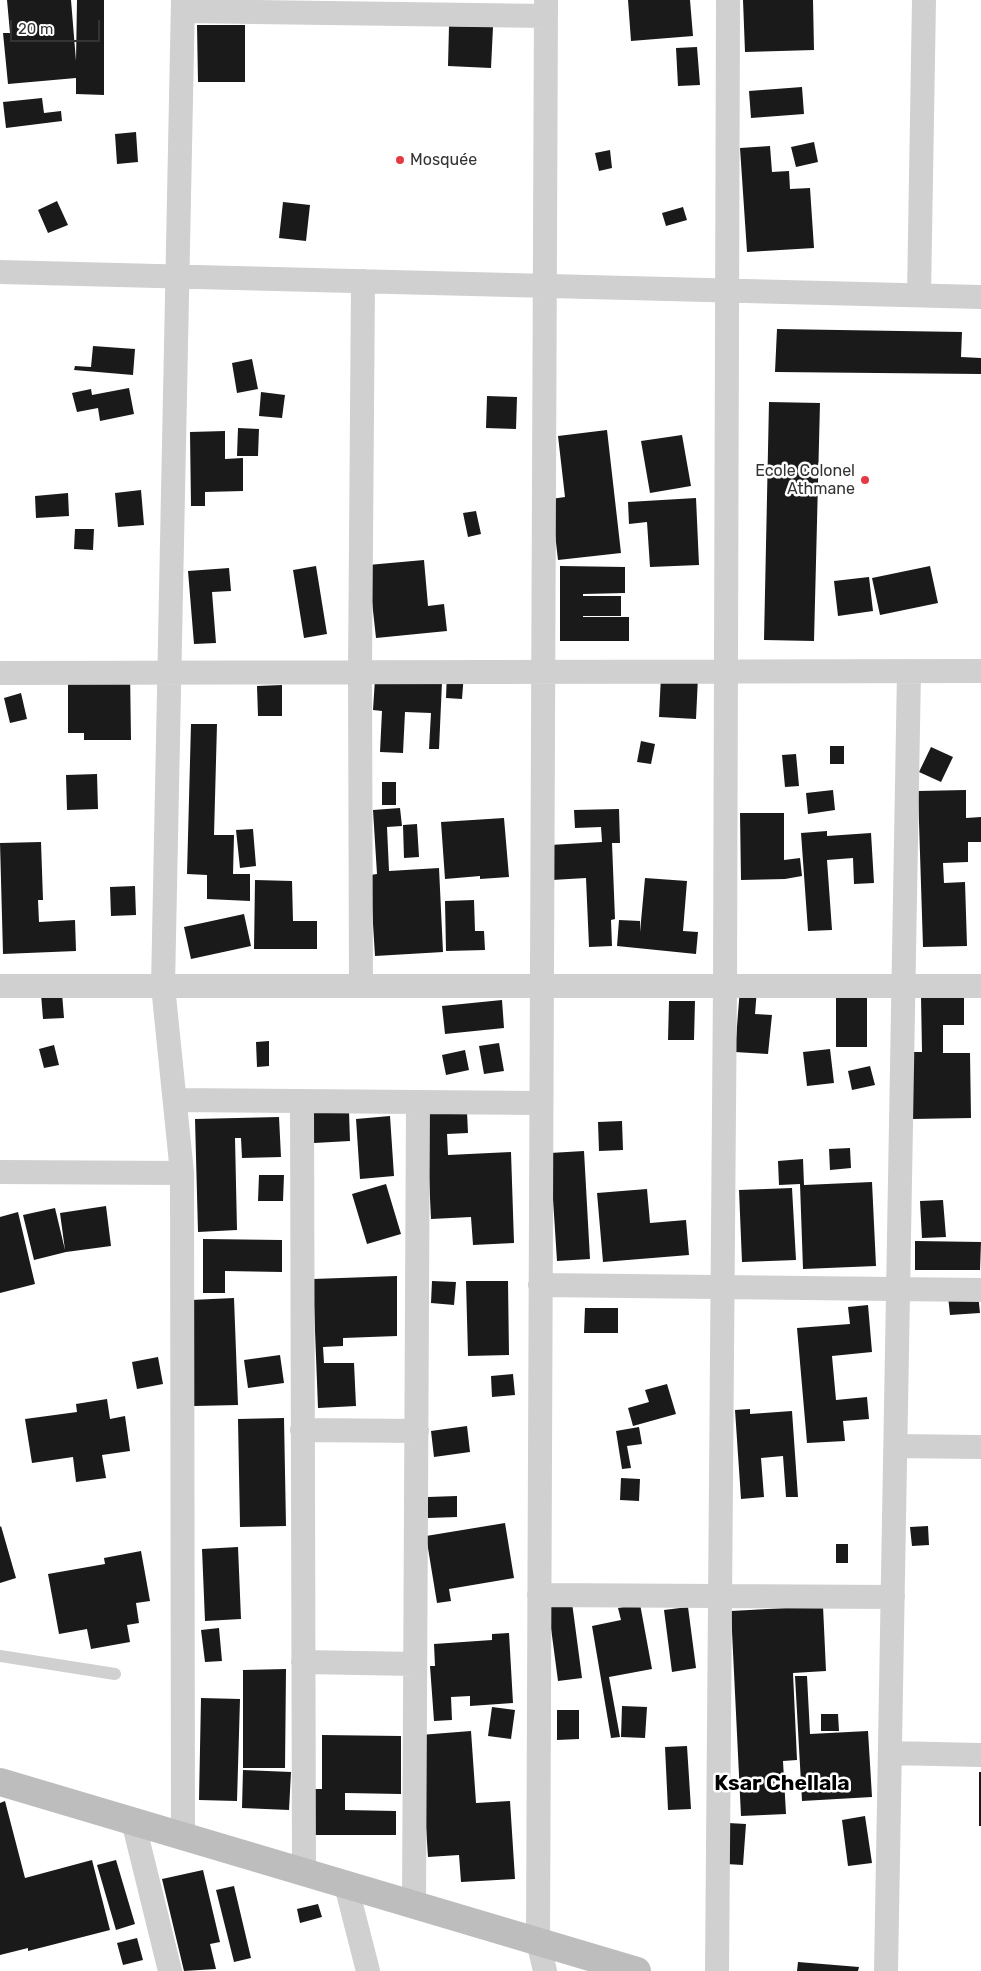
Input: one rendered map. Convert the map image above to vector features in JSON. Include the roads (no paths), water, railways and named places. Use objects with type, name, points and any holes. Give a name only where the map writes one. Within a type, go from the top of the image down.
[{"type":"main road","points":[[0,1782],[637,1971]]},
{"type":"street","points":[[717,1971],[725,986],[728,0]]},
{"type":"street","points":[[919,295],[924,0]]},
{"type":"street","points":[[183,1836],[182,1173],[164,986],[183,6],[546,8],[538,1942],[545,1971]]},
{"type":"street","points":[[0,272],[981,297]]},
{"type":"street","points":[[361,986],[360,672],[363,281]]},
{"type":"street","points":[[886,1971],[909,671]]},
{"type":"street","points":[[0,673],[981,671]]},
{"type":"street","points":[[0,986],[981,986]]},
{"type":"street","points":[[175,1100],[540,1103]]},
{"type":"street","points":[[302,1101],[304,1872]]},
{"type":"street","points":[[414,1905],[418,1102]]},
{"type":"street","points":[[0,1172],[182,1173]]},
{"type":"street","points":[[540,1286],[981,1290]]},
{"type":"street","points":[[302,1430],[417,1431]]},
{"type":"street","points":[[896,1446],[981,1447]]},
{"type":"street","points":[[539,1595],[893,1597]]},
{"type":"street","points":[[303,1662],[416,1664]]},
{"type":"street","points":[[890,1753],[981,1755]]},
{"type":"street","points":[[133,1821],[170,1971]]},
{"type":"street","points":[[346,1885],[368,1971]]},
{"type":"lane","points":[[0,1656],[115,1674]]},
{"type":"place","name":"Mosquée","points":[[400,160]]},
{"type":"place","name":"Ecole Colonel Athmane","points":[[865,480]]},
{"type":"district","name":"Ksar Chellala","points":[[782,1784]]}]
